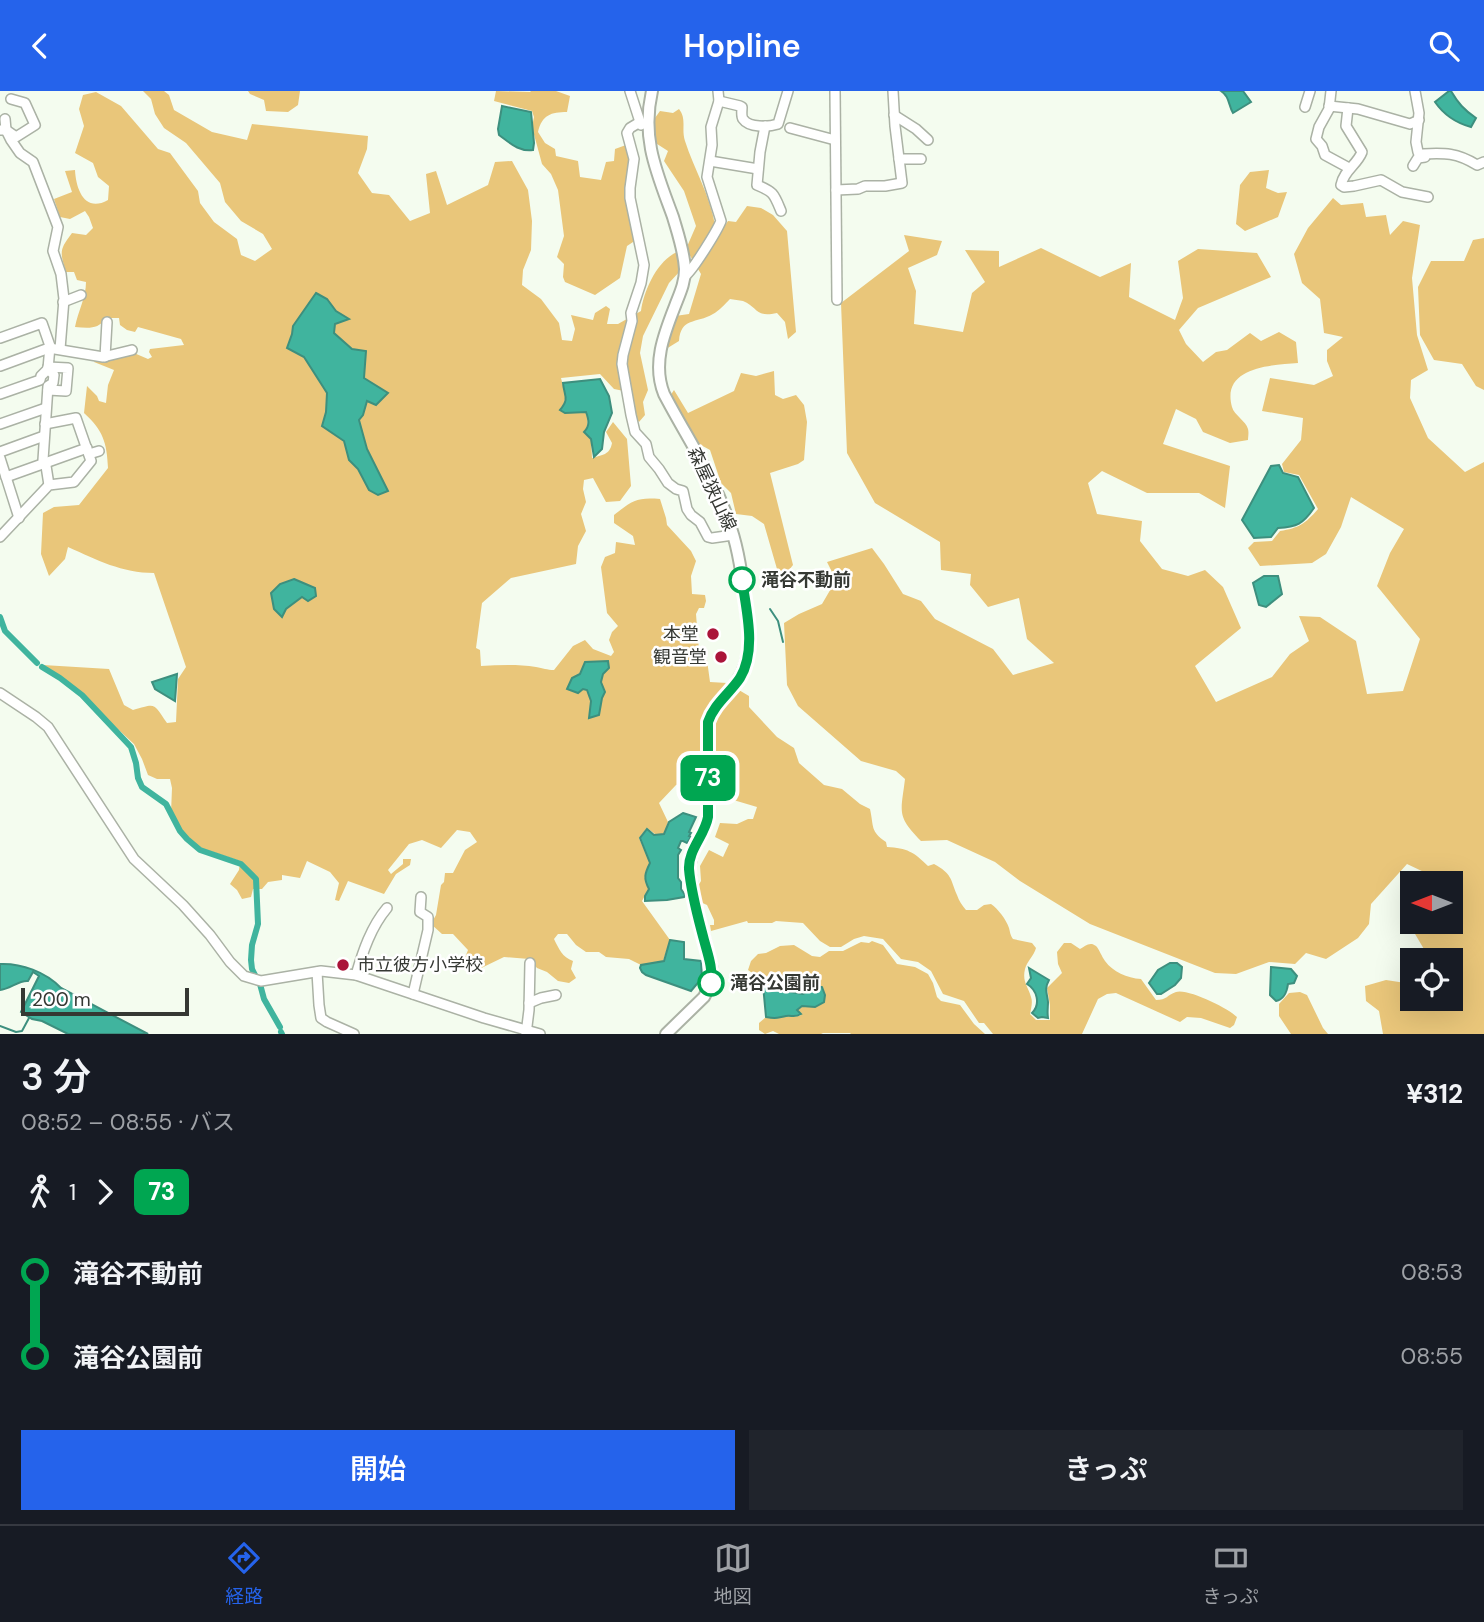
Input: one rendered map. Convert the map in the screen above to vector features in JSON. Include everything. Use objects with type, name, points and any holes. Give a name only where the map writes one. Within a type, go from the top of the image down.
[{"type":"main road","name":"森屋狭山線","points":[[652,91],[643,126],[680,238],[685,276],[660,349],[660,384],[718,495],[733,535],[746,608],[748,636],[747,657],[741,675],[714,709],[708,722],[708,817],[689,868],[712,979],[704,997],[666,1034]]},
{"type":"street","points":[[630,91],[643,126],[630,128],[627,133],[634,159],[630,198],[644,265],[623,355],[631,415],[635,432],[646,444],[649,457],[668,484],[683,491],[687,509],[700,522],[708,537],[733,535]]},
{"type":"street","points":[[685,276],[695,266],[720,221],[707,172],[712,145],[711,127],[718,96],[742,107],[741,116],[746,122],[773,126],[778,124],[788,91]]},
{"type":"street","points":[[835,91],[837,300]]},
{"type":"street","points":[[836,190],[902,183],[893,91]]},
{"type":"street","points":[[1305,107],[1310,91]]},
{"type":"street","points":[[1331,91],[1329,106],[1316,139],[1325,155],[1349,168]]},
{"type":"street","points":[[1415,91],[1419,120],[1416,149],[1420,154],[1456,154],[1478,165],[1484,162]]},
{"type":"street","points":[[3,130],[16,137],[34,125],[25,103],[11,99]]},
{"type":"street","points":[[1329,106],[1358,109],[1410,124],[1419,120]]},
{"type":"street","points":[[1348,108],[1346,126],[1362,152],[1349,168],[1341,185],[1344,187],[1381,180],[1402,192],[1428,197]]},
{"type":"street","points":[[894,115],[928,140]]},
{"type":"street","points":[[5,119],[3,130],[17,149],[33,162],[58,227],[53,251],[61,274],[64,302],[62,320],[48,368],[41,376],[45,385],[46,408],[43,460],[49,485]]},
{"type":"street","points":[[765,126],[757,185],[768,189],[781,211]]},
{"type":"street","points":[[790,128],[835,140]]},
{"type":"street","points":[[1413,166],[1418,158],[1429,154]]},
{"type":"street","points":[[899,159],[921,159]]},
{"type":"street","points":[[710,161],[758,169]]},
{"type":"street","points":[[64,302],[81,295]]},
{"type":"street","points":[[62,320],[74,320]]},
{"type":"street","points":[[105,357],[107,322]]},
{"type":"street","points":[[0,338],[42,323],[55,349]]},
{"type":"street","points":[[0,366],[55,349],[105,357],[132,350]]},
{"type":"street","points":[[0,394],[45,385],[66,391],[68,368],[48,368]]},
{"type":"street","points":[[0,424],[46,408]]},
{"type":"street","points":[[0,537],[49,485],[74,482],[91,461],[76,418],[45,424]]},
{"type":"street","points":[[0,452],[44,436]]},
{"type":"street","points":[[4,478],[44,463],[88,451],[99,451]]},
{"type":"street","points":[[0,458],[4,478],[19,518]]},
{"type":"street","points":[[0,693],[48,727],[134,859],[184,905],[244,976],[261,981],[317,972],[334,971],[356,975],[526,1032],[540,1034]]},
{"type":"street","points":[[413,994],[428,930],[428,917],[420,912],[421,897]]},
{"type":"street","points":[[356,975],[374,927],[387,908]]},
{"type":"street","points":[[526,1032],[530,963]]},
{"type":"street","points":[[317,972],[321,1018],[354,1034]]},
{"type":"street","points":[[529,1003],[556,995]]},
{"type":"shaded area","points":[[143,91],[164,91],[169,95],[174,110],[212,132],[247,140],[252,124],[368,136],[367,149],[358,173],[372,193],[389,195],[410,221],[430,213],[426,174],[436,171],[447,205],[488,185],[495,162],[512,161],[528,190],[532,221],[531,250],[523,270],[522,285],[541,299],[559,323],[562,340],[572,341],[575,329],[571,315],[593,320],[595,313],[606,306],[610,309],[607,324],[618,324],[641,311],[653,277],[663,262],[677,252],[681,270],[669,283],[643,336],[640,353],[648,390],[643,402],[645,415],[639,422],[624,391],[614,389],[600,374],[561,378],[565,398],[560,410],[565,413],[586,412],[588,422],[584,432],[591,439],[592,458],[609,450],[612,443],[606,432],[613,422],[627,439],[631,486],[620,501],[606,502],[593,478],[584,480],[586,502],[581,514],[586,531],[578,546],[576,564],[511,578],[482,603],[476,648],[480,650],[481,666],[522,665],[554,670],[573,646],[585,640],[593,649],[611,656],[614,652],[609,640],[618,626],[607,613],[601,567],[605,557],[615,553],[616,542],[635,545],[633,536],[614,523],[614,515],[635,501],[660,499],[667,525],[691,551],[696,561],[691,576],[692,594],[705,595],[706,601],[704,608],[699,608],[696,614],[697,627],[694,631],[701,661],[707,660],[710,682],[727,683],[749,696],[749,707],[777,737],[794,748],[799,763],[824,785],[842,789],[870,809],[875,831],[886,842],[887,847],[900,848],[914,854],[928,866],[934,864],[950,877],[966,910],[977,910],[991,904],[1004,918],[1013,939],[1032,943],[1036,948],[1026,966],[1024,977],[1032,999],[1030,1014],[1036,1020],[1050,1020],[1047,988],[1062,973],[1057,952],[1064,943],[1071,943],[1080,949],[1090,944],[1096,946],[1112,968],[1126,976],[1141,979],[1156,1000],[1176,992],[1198,996],[1237,1017],[1234,1025],[1230,1028],[1201,1018],[1187,1017],[1180,1022],[1116,993],[1098,999],[1082,1034],[993,1034],[984,1023],[979,1023],[964,1001],[943,994],[931,971],[918,962],[901,959],[883,939],[864,936],[841,947],[830,947],[820,941],[803,923],[776,921],[747,921],[711,931],[710,925],[714,925],[714,920],[707,905],[698,901],[695,891],[701,881],[700,866],[709,850],[723,857],[729,844],[715,837],[720,823],[737,824],[753,819],[757,807],[720,796],[719,779],[703,776],[676,785],[659,803],[668,822],[664,834],[655,834],[647,828],[639,838],[650,863],[645,875],[649,888],[642,901],[670,940],[663,961],[641,965],[629,959],[586,952],[567,934],[558,934],[554,939],[559,949],[573,961],[571,969],[576,978],[569,983],[558,981],[537,968],[529,959],[504,957],[473,972],[467,969],[464,960],[468,950],[453,934],[442,934],[431,924],[436,915],[445,873],[453,873],[465,850],[477,842],[470,832],[457,830],[441,848],[422,840],[409,844],[388,870],[391,874],[403,864],[403,859],[411,859],[410,865],[396,874],[384,894],[348,881],[339,901],[335,900],[339,883],[330,872],[307,861],[300,878],[282,875],[282,880],[268,882],[262,889],[253,889],[251,897],[242,899],[230,884],[239,870],[240,861],[201,848],[187,837],[171,813],[170,779],[157,779],[148,775],[134,744],[83,693],[43,665],[109,669],[124,705],[133,710],[154,706],[167,723],[176,722],[178,679],[186,667],[154,573],[120,568],[68,547],[65,559],[49,576],[41,554],[43,513],[54,507],[79,505],[108,468],[103,437],[84,413],[87,386],[99,401],[106,403],[108,385],[114,370],[94,362],[96,358],[134,353],[148,359],[152,357],[150,349],[184,345],[181,339],[138,327],[135,332],[127,330],[120,325],[119,318],[106,318],[100,325],[92,327],[75,327],[86,282],[77,280],[74,272],[66,272],[62,251],[72,233],[86,235],[93,228],[85,211],[70,219],[60,217],[54,199],[72,192],[65,171],[75,170],[80,192],[93,204],[108,200],[109,186],[98,177],[93,163],[75,153],[84,126],[79,109],[83,95],[96,92],[121,106],[158,149],[170,153],[198,191],[200,203],[214,222],[237,239],[241,255],[255,261],[272,249],[263,234],[241,221],[225,202],[220,183],[186,143],[164,128],[155,114],[151,99]]},
{"type":"shaded area","points":[[248,91],[300,91],[298,105],[288,112],[266,111],[264,100]]},
{"type":"shaded area","points":[[496,91],[556,91],[570,96],[567,112],[548,116],[538,132],[545,143],[555,149],[556,156],[578,161],[580,177],[601,180],[606,162],[614,161],[615,149],[626,145],[636,240],[627,246],[620,278],[595,295],[565,282],[563,277],[564,264],[557,257],[564,236],[558,190],[551,174],[542,164],[532,127],[532,111],[494,101]]},
{"type":"shaded area","points":[[679,109],[683,117],[685,141],[715,225],[723,228],[728,221],[736,222],[747,206],[761,208],[773,215],[787,231],[796,332],[788,339],[785,322],[777,313],[761,313],[748,303],[730,299],[715,313],[686,325],[680,333],[679,341],[666,349],[675,316],[689,314],[701,274],[686,249],[696,226],[684,191],[664,161],[668,151],[654,142],[652,122],[660,111],[673,113]]},
{"type":"shaded area","points":[[1269,170],[1266,188],[1278,193],[1287,192],[1278,217],[1245,231],[1236,224],[1240,185],[1250,172]]},
{"type":"shaded area","points":[[1333,198],[1341,205],[1363,203],[1366,217],[1386,215],[1390,235],[1403,221],[1420,225],[1412,278],[1417,335],[1428,370],[1411,380],[1410,398],[1428,438],[1465,472],[1484,462],[1484,1034],[1383,1034],[1379,1011],[1366,1001],[1365,986],[1386,980],[1400,982],[1400,1011],[1463,1011],[1463,948],[1423,948],[1416,935],[1463,935],[1463,871],[1422,871],[1407,864],[1371,904],[1369,924],[1358,938],[1326,959],[1306,953],[1295,964],[1269,962],[1236,974],[1215,973],[1090,924],[1020,881],[995,862],[947,840],[921,841],[907,825],[902,813],[905,779],[896,771],[861,761],[798,706],[787,685],[784,623],[822,604],[836,580],[827,562],[872,548],[903,594],[921,601],[935,619],[993,649],[1013,675],[1054,663],[1027,639],[1019,598],[988,607],[970,585],[971,574],[941,570],[940,542],[875,503],[847,453],[841,303],[909,251],[904,235],[942,241],[937,255],[908,268],[916,291],[914,324],[963,332],[972,293],[985,282],[965,250],[999,251],[999,267],[1041,248],[1100,277],[1131,263],[1129,297],[1175,320],[1183,298],[1178,261],[1198,249],[1257,253],[1271,277],[1198,308],[1179,330],[1186,344],[1203,362],[1216,352],[1227,350],[1250,333],[1261,341],[1279,332],[1296,342],[1298,363],[1262,367],[1241,376],[1234,384],[1231,394],[1232,407],[1247,426],[1248,440],[1230,443],[1203,432],[1196,419],[1176,409],[1163,444],[1230,466],[1225,508],[1199,493],[1147,493],[1102,471],[1088,483],[1097,514],[1142,521],[1140,541],[1162,569],[1188,576],[1205,570],[1223,587],[1241,628],[1195,666],[1216,702],[1272,677],[1290,654],[1309,641],[1299,616],[1320,617],[1356,641],[1367,694],[1403,691],[1420,639],[1377,586],[1390,553],[1404,529],[1351,497],[1341,527],[1326,554],[1312,563],[1260,566],[1248,548],[1254,542],[1272,541],[1280,531],[1301,524],[1318,509],[1299,475],[1284,472],[1282,464],[1301,440],[1303,418],[1262,411],[1270,378],[1314,385],[1333,376],[1327,361],[1327,350],[1343,337],[1324,333],[1320,299],[1302,283],[1294,254],[1308,228]]},
{"type":"shaded area","points":[[1484,238],[1484,390],[1476,386],[1462,364],[1434,360],[1420,335],[1418,287],[1431,261],[1464,261],[1473,240]]},
{"type":"shaded area","points":[[774,371],[775,395],[783,399],[796,395],[804,405],[807,422],[804,460],[770,473],[793,565],[784,572],[777,569],[764,524],[752,516],[736,514],[731,493],[721,483],[710,450],[699,444],[670,396],[674,390],[688,413],[734,391],[741,373],[756,376]]},
{"type":"shaded area","points":[[872,941],[883,945],[897,964],[915,967],[928,974],[937,997],[941,1001],[960,1005],[985,1034],[779,1034],[773,1031],[765,1034],[759,1030],[759,1023],[766,1017],[799,1016],[801,1015],[797,1010],[802,1006],[815,1007],[824,1002],[825,995],[822,987],[817,985],[803,994],[767,987],[748,970],[751,961],[758,954],[780,946],[794,945],[812,956],[820,957],[829,951],[843,951],[861,942]]},
{"type":"shaded area","points":[[1300,992],[1307,995],[1328,1034],[1291,1034],[1279,1016],[1279,1004],[1289,993]]},
{"type":"water","points":[[1221,91],[1243,91],[1251,102],[1233,113]]},
{"type":"water","points":[[1449,91],[1476,118],[1471,127],[1451,118],[1435,102]]},
{"type":"water","points":[[502,106],[531,112],[533,150],[519,148],[499,135]]},
{"type":"water","points":[[316,293],[349,319],[335,324],[334,333],[352,349],[366,351],[364,378],[388,393],[376,405],[367,401],[359,420],[367,449],[388,491],[378,495],[369,490],[358,469],[349,460],[344,441],[322,426],[327,393],[304,357],[287,348],[293,326]]},
{"type":"water","points":[[600,379],[609,396],[612,413],[604,432],[602,449],[594,457],[591,439],[584,432],[588,423],[586,412],[565,413],[560,410],[566,400],[563,383]]},
{"type":"water","points":[[1279,465],[1283,473],[1298,477],[1314,508],[1299,524],[1278,528],[1271,537],[1254,538],[1242,520],[1271,466]]},
{"type":"water","points":[[1264,576],[1278,576],[1282,594],[1266,607],[1259,605],[1253,583]]},
{"type":"water","points":[[294,579],[315,588],[316,596],[308,601],[302,597],[286,609],[282,617],[274,609],[271,593],[280,584]]},
{"type":"water","points":[[608,661],[609,668],[603,674],[601,682],[605,692],[599,715],[589,718],[591,701],[587,690],[583,689],[578,693],[567,689],[572,678],[580,674],[585,662]]},
{"type":"water","points":[[177,674],[175,701],[155,689],[152,682]]},
{"type":"water","points":[[683,813],[696,817],[689,832],[691,837],[687,843],[681,841],[678,848],[681,850],[678,855],[678,878],[685,895],[667,900],[645,901],[649,889],[645,876],[650,863],[640,838],[647,829],[654,835],[664,834],[669,822]]},
{"type":"water","points":[[670,940],[684,942],[684,959],[701,961],[702,978],[691,991],[646,975],[640,968],[641,965],[664,961]]},
{"type":"water","points":[[1170,963],[1177,963],[1182,967],[1181,978],[1175,985],[1157,994],[1149,983],[1158,970]]},
{"type":"water","points":[[0,964],[25,967],[41,973],[61,988],[148,1034],[68,1034],[32,1019],[21,1012],[39,976],[33,972],[28,981],[0,990]]},
{"type":"water","points":[[1271,967],[1291,969],[1297,976],[1294,983],[1288,984],[1283,997],[1276,1001],[1270,995]]},
{"type":"water","points":[[1029,968],[1049,980],[1046,989],[1048,1018],[1038,1018],[1032,1013],[1037,997],[1027,984],[1031,978]]},
{"type":"water","points":[[763,985],[803,994],[817,986],[822,987],[824,1002],[815,1007],[802,1006],[797,1010],[801,1014],[797,1016],[766,1017]]},
{"type":"waterway","points":[[770,609],[778,621],[783,642]]},
{"type":"waterway","points":[[0,617],[5,631],[37,663]]},
{"type":"waterway","points":[[42,667],[82,695],[131,747],[142,787],[166,804],[187,839],[200,850],[241,864],[256,879],[258,924],[251,960],[256,977]]},
{"type":"waterway","points":[[260,984],[264,999],[280,1027]]},
{"type":"waterway","points":[[0,1026],[16,1032],[22,1031],[29,1018]]},
{"type":"bus line","name":"73","points":[[711,983],[712,969],[695,905],[689,868],[708,817],[708,722],[714,709],[741,675],[746,663],[748,636],[742,580]]},
{"type":"place","name":"滝谷不動前","points":[[742,580]]},
{"type":"place","name":"本堂","points":[[713,634]]},
{"type":"place","name":"観音堂","points":[[721,657]]},
{"type":"place","name":"市立彼方小学校","points":[[343,965]]},
{"type":"place","name":"滝谷公園前","points":[[711,983]]}]
